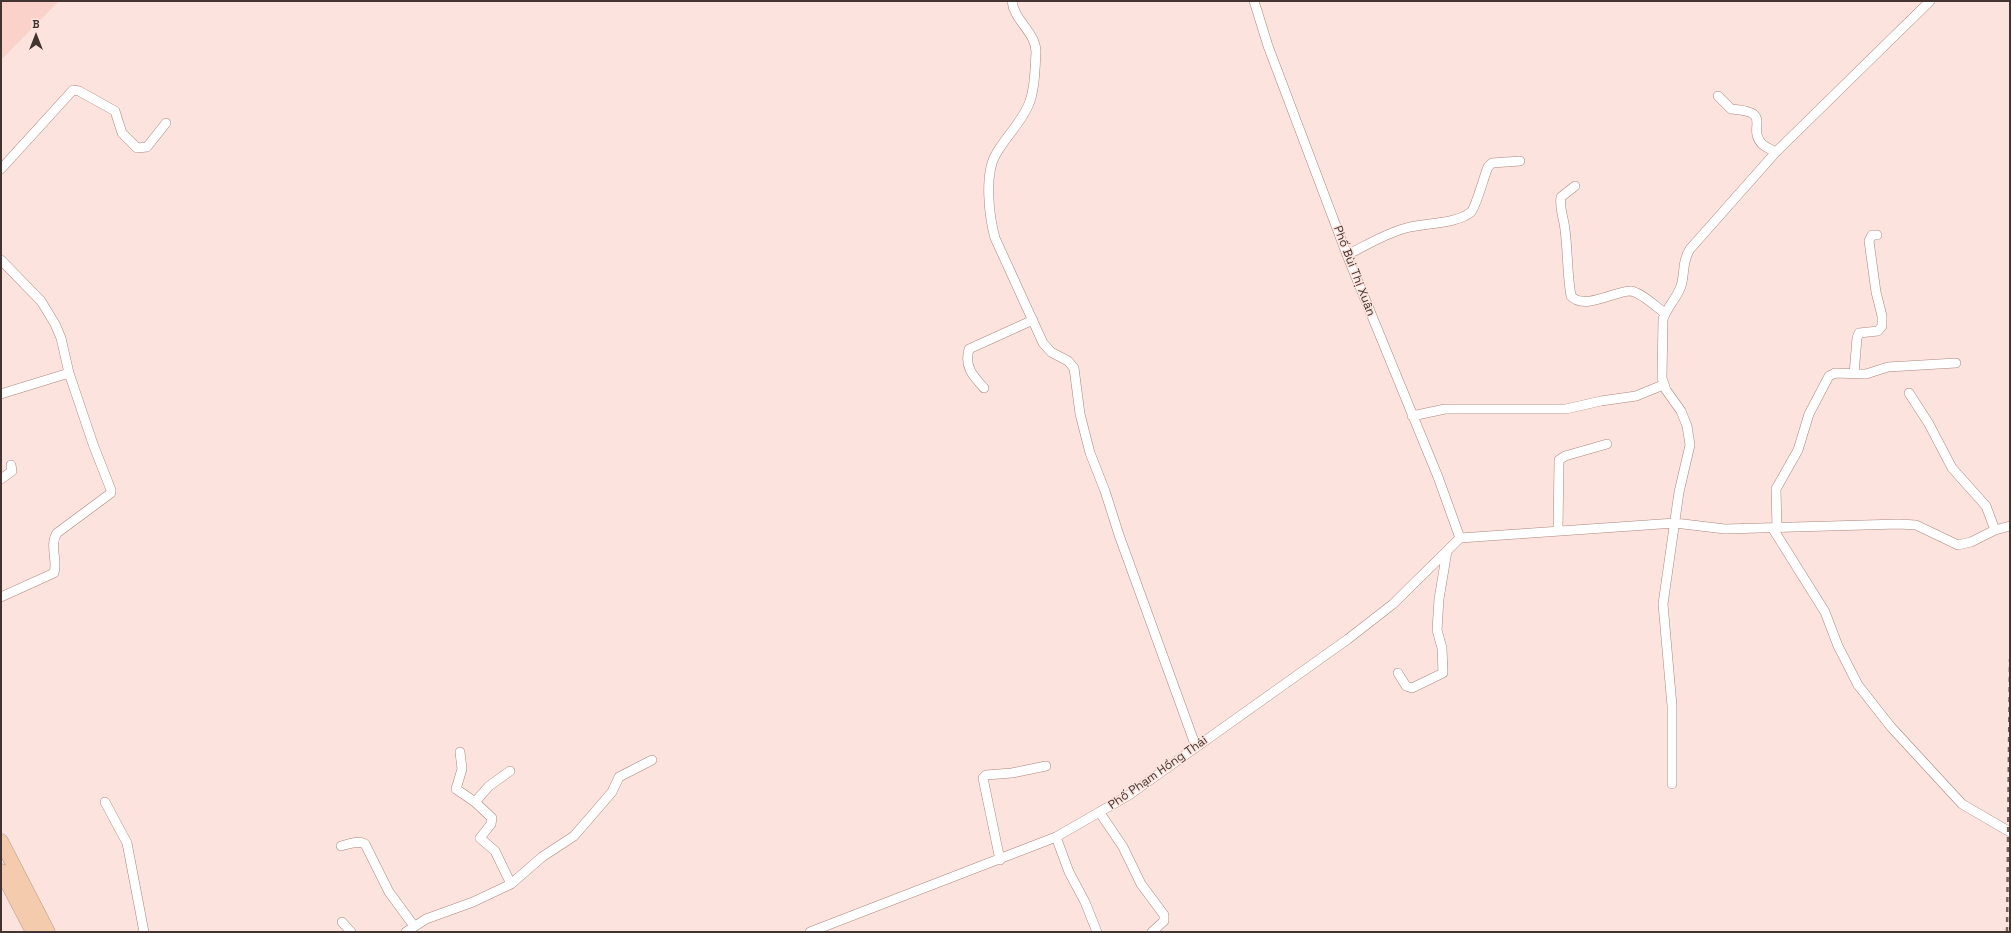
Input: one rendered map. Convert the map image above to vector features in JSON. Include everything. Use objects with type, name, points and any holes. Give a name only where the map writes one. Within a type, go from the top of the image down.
[{"type":"highway","points":[[1,841],[48,932]]},
{"type":"highway","points":[[1,871],[33,932]]},
{"type":"street","points":[[1012,1],[1013,9],[1033,39],[1036,47],[1031,96],[1025,112],[995,155],[990,168],[989,181],[992,227],[1046,348],[1068,361],[1074,368],[1080,414],[1090,453],[1105,491],[1119,535],[1196,747]]},
{"type":"street","name":"Phố Bùi Thị Xuân","points":[[1254,1],[1268,46],[1347,255],[1438,477],[1460,538]]},
{"type":"street","points":[[1672,784],[1672,706],[1662,613],[1681,483],[1689,456],[1689,436],[1681,411],[1664,385],[1662,371],[1663,319],[1681,285],[1684,261],[1690,249],[1776,152],[1930,1]]},
{"type":"street","points":[[1,169],[73,90],[79,91],[115,111],[122,134],[137,148],[147,147],[166,122]]},
{"type":"street","points":[[1718,96],[1731,109],[1749,110],[1754,114],[1757,122],[1758,136],[1762,144],[1776,152]]},
{"type":"street","points":[[1347,255],[1376,239],[1399,230],[1416,225],[1434,224],[1468,214],[1475,206],[1488,167],[1492,162],[1520,161]]},
{"type":"street","points":[[1575,186],[1561,197],[1560,203],[1565,230],[1568,279],[1571,296],[1576,300],[1596,300],[1631,292],[1636,293],[1665,313]]},
{"type":"street","points":[[1854,374],[1857,338],[1859,334],[1878,331],[1882,326],[1882,316],[1876,292],[1869,241],[1872,235],[1877,235]]},
{"type":"street","points":[[1,260],[41,301],[55,324],[61,338],[69,374],[93,444],[111,487],[110,493],[57,533],[53,542],[56,568],[54,573],[1,597]]},
{"type":"street","points":[[984,388],[970,373],[968,358],[969,349],[1033,320]]},
{"type":"street","points":[[1956,363],[1888,367],[1866,374],[1835,373],[1829,376],[1810,414],[1800,444],[1776,489],[1775,529],[1825,612],[1838,646],[1858,685],[1891,726],[1962,804],[2010,832]]},
{"type":"street","points":[[1,394],[69,374]]},
{"type":"street","points":[[1412,416],[1445,409],[1566,409],[1602,401],[1636,396],[1664,385]]},
{"type":"street","points":[[1909,393],[1929,424],[1952,468],[1986,506],[1996,530]]},
{"type":"street","points":[[1558,531],[1559,460],[1565,456],[1607,444]]},
{"type":"street","points":[[1,479],[12,471],[11,465]]},
{"type":"street","points":[[1460,538],[1676,523],[1725,530],[1916,525],[1958,545],[1971,542],[1996,530],[2010,526]]},
{"type":"street","name":"Phố Phạm Hồng Thái","points":[[810,932],[1000,860],[1056,837],[1100,813],[1129,795],[1348,640],[1393,604],[1460,538]]},
{"type":"street","points":[[1398,673],[1406,686],[1412,688],[1443,673],[1442,648],[1437,630],[1439,599],[1447,551]]},
{"type":"street","points":[[460,752],[462,769],[456,789],[475,802],[492,821],[480,838],[495,851],[511,884]]},
{"type":"street","points":[[341,846],[352,843],[365,844],[389,892],[410,929],[426,919],[485,897],[511,884],[536,861],[574,836],[607,798],[616,786],[619,777],[652,760]]},
{"type":"street","points":[[1000,860],[983,778],[986,775],[1012,773],[1046,766]]},
{"type":"street","points":[[475,802],[489,786],[510,771]]},
{"type":"street","points":[[105,802],[127,843],[144,932]]},
{"type":"street","points":[[1100,813],[1123,847],[1141,884],[1164,915],[1164,921],[1152,932]]},
{"type":"street","points":[[1056,837],[1069,872],[1085,902],[1097,932]]},
{"type":"street","points":[[342,922],[351,932]]},
{"type":"shaded area","points":[[1,1],[59,1],[1,60]]},
{"type":"railway","points":[[2007,932],[2010,659]]}]
